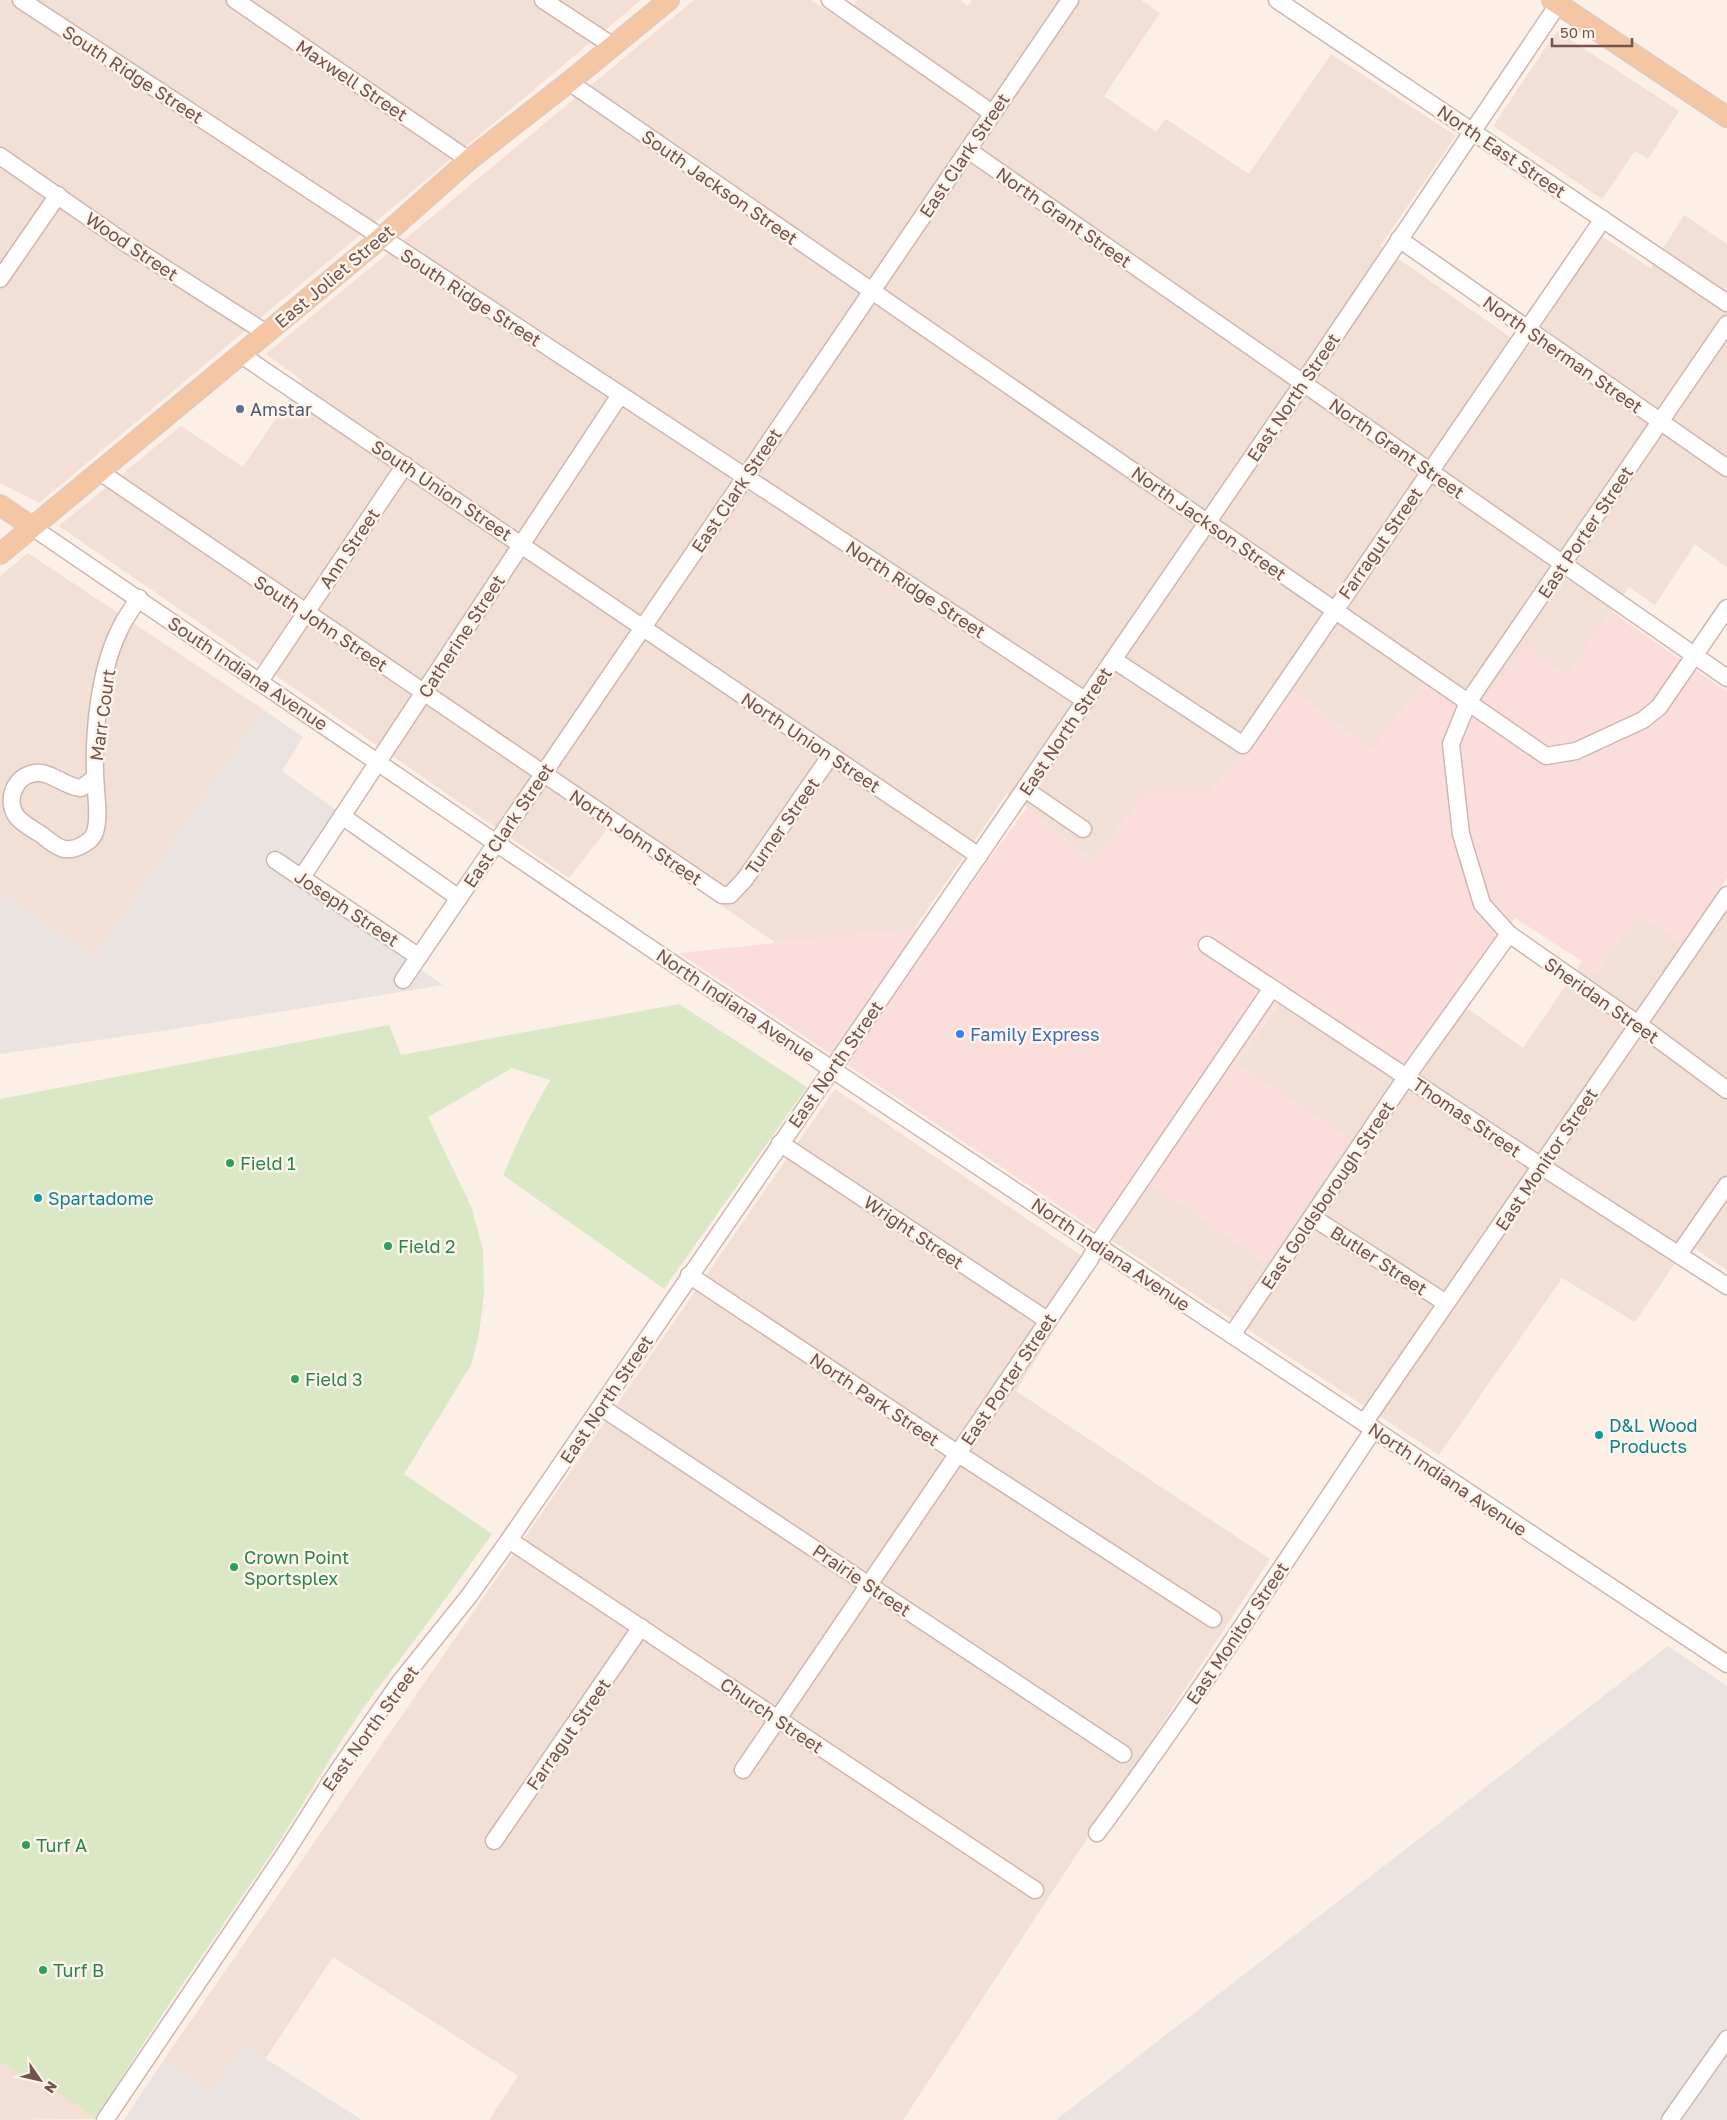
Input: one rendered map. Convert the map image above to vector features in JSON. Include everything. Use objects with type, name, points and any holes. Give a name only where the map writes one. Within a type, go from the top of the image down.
[{"type":"main road","name":"East Joliet Street","points":[[0,554],[381,238],[469,160],[569,82],[668,0]]},
{"type":"main road","points":[[1557,1],[1727,116]]},
{"type":"main road","name":"South Indiana Avenue","points":[[0,505],[32,527]]},
{"type":"street","name":"South Ridge Street","points":[[21,0],[745,476]]},
{"type":"street","name":"Maxwell Street","points":[[235,0],[469,160]]},
{"type":"street","points":[[544,0],[613,46]]},
{"type":"street","points":[[830,0],[992,113]]},
{"type":"street","name":"East Clark Street","points":[[403,980],[1070,0]]},
{"type":"street","name":"North East Street","points":[[1277,0],[1295,5],[1472,131],[1727,303]]},
{"type":"street","name":"East North Street","points":[[105,2120],[284,1856],[336,1772],[400,1682],[469,1596],[509,1540],[689,1275],[1086,701],[1207,521],[1303,383],[1557,1]]},
{"type":"street","name":"South Jackson Street","points":[[569,82],[872,291]]},
{"type":"street","name":"North Grant Street","points":[[968,150],[1727,678]]},
{"type":"street","name":"Wood Street","points":[[0,156],[127,244],[266,333]]},
{"type":"street","points":[[0,279],[58,195]]},
{"type":"street","name":"Farragut Street","points":[[1114,660],[1243,745],[1334,610],[1529,330],[1603,219]]},
{"type":"street","name":"North Sherman Street","points":[[1399,239],[1727,468]]},
{"type":"street","name":"North Jackson Street","points":[[872,291],[1546,756],[1576,751],[1644,720],[1658,707],[1694,656]]},
{"type":"street","name":"East Porter Street","points":[[1482,904],[1461,834],[1451,744],[1468,702],[1727,324]]},
{"type":"street","name":"South Union Street","points":[[240,354],[643,627]]},
{"type":"street","name":"Catherine Street","points":[[302,878],[620,395]]},
{"type":"street","name":"Ann Street","points":[[260,681],[405,465]]},
{"type":"street","name":"South John Street","points":[[100,472],[543,774]]},
{"type":"street","name":"North Ridge Street","points":[[745,476],[1086,701]]},
{"type":"street","name":"South Indiana Avenue","points":[[32,527],[139,598],[496,843]]},
{"type":"street","name":"Marr Court","points":[[95,778],[81,788],[73,788],[45,774],[36,773],[28,775],[14,787],[12,795],[14,810],[18,818],[55,845],[64,849],[81,846],[95,834],[97,816],[95,778],[96,728],[102,680],[118,631],[139,598]]},
{"type":"street","points":[[1694,656],[1727,608]]},
{"type":"street","name":"North Union Street","points":[[643,627],[979,856]]},
{"type":"street","name":"Turner Street","points":[[730,895],[746,879],[831,755]]},
{"type":"street","name":"North John Street","points":[[543,774],[712,889],[722,895],[730,895]]},
{"type":"street","points":[[1025,789],[1083,829]]},
{"type":"street","points":[[342,816],[459,898]]},
{"type":"street","name":"North Indiana Avenue","points":[[496,843],[832,1069],[1727,1664]]},
{"type":"street","name":"Joseph Street","points":[[274,860],[419,957]]},
{"type":"street","name":"East Monitor Street","points":[[1097,1833],[1143,1771],[1236,1636],[1446,1303],[1727,895]]},
{"type":"street","name":"Sheridan Street","points":[[1482,904],[1509,934],[1638,1024],[1727,1090]]},
{"type":"street","name":"East Goldsborough Street","points":[[1232,1335],[1407,1076],[1509,934]]},
{"type":"street","name":"Thomas Street","points":[[1207,946],[1407,1076],[1540,1166],[1727,1286]]},
{"type":"street","name":"East Porter Street","points":[[743,1770],[1272,988]]},
{"type":"street","name":"Wright Street","points":[[780,1143],[1047,1320]]},
{"type":"street","points":[[1679,1254],[1727,1184]]},
{"type":"street","name":"Butler Street","points":[[1312,1217],[1446,1303]]},
{"type":"street","name":"North Park Street","points":[[689,1275],[957,1454],[1213,1619]]},
{"type":"street","name":"Prairie Street","points":[[601,1407],[1123,1754]]},
{"type":"street","name":"Church Street","points":[[509,1540],[1035,1890]]},
{"type":"street","name":"Farragut Street","points":[[494,1841],[641,1627]]},
{"type":"street","points":[[1670,2120],[1727,2039]]},
{"type":"shaded area","points":[[0,0],[641,0],[39,503],[0,483]]},
{"type":"shaded area","points":[[694,0],[811,0],[843,21],[857,0],[960,0],[968,6],[972,0],[1141,0],[1160,13],[1104,96],[1156,132],[1166,119],[1249,174],[1331,54],[1456,136],[1380,246],[1527,349],[1601,236],[1651,268],[1684,215],[1727,244],[1727,567],[1695,544],[1655,605],[1629,587],[1566,676],[1475,716],[1422,684],[1372,750],[1294,692],[1209,793],[1147,793],[1092,861],[1027,807],[1007,793],[914,929],[776,943],[608,828],[569,878],[59,526],[181,426],[243,467],[302,380],[266,354]]},
{"type":"shaded area","points":[[1557,31],[1679,111],[1648,159],[1635,151],[1602,199],[1493,126]]},
{"type":"shaded area","points":[[28,553],[264,710],[94,957],[0,892],[0,576]]},
{"type":"shaded area","points":[[1611,611],[1727,692],[1727,878],[1683,942],[1638,914],[1597,971],[1515,918],[1402,1068],[1287,991],[1236,1064],[1350,1138],[1267,1263],[1152,1184],[1111,1240],[679,953],[941,926],[1027,807],[1092,861],[1147,793],[1209,793],[1294,692],[1372,750],[1422,684],[1475,716],[1525,644],[1566,676]]},
{"type":"shaded area","points":[[264,710],[303,737],[282,771],[336,810],[290,879],[443,985],[168,1030],[0,1054],[0,892],[94,957]]},
{"type":"shaded area","points":[[1718,891],[1727,897],[1727,1270],[1688,1244],[1635,1322],[1562,1278],[1439,1455],[1111,1240],[1151,1183],[1267,1263],[1236,1064],[1288,991],[1454,999],[1523,1048],[1582,962],[1597,971],[1638,914],[1683,942]]},
{"type":"shaded area","points":[[835,1089],[1095,1265],[1016,1391],[1270,1559],[903,2120],[489,2120],[518,2076],[333,1957],[265,2059],[244,2046],[211,2092],[163,2061]]},
{"type":"shaded area","points":[[1668,1646],[1727,1686],[1727,2120],[1056,2120]]},
{"type":"shaded area","points":[[244,2045],[362,2120],[124,2120],[163,2061],[211,2092]]},
{"type":"shaded area","points":[[0,2062],[27,2080],[37,2078],[97,2119],[0,2120]]},
{"type":"green space","name":"Crown Point Sportsplex","points":[[679,1004],[807,1087],[664,1289],[503,1175],[525,1126],[550,1080],[512,1068],[428,1117],[471,1206],[483,1250],[484,1295],[479,1334],[471,1365],[404,1474],[492,1534],[361,1711],[275,1848],[139,2050],[97,2119],[37,2078],[27,2080],[0,2062],[0,1099],[389,1025],[401,1055]]},
{"type":"place","name":"Amstar","points":[[240,409]]},
{"type":"place","name":"Family Express","points":[[960,1034]]},
{"type":"place","name":"Field 1","points":[[230,1163]]},
{"type":"place","name":"Spartadome","points":[[38,1198]]},
{"type":"place","name":"Field 2","points":[[388,1246]]},
{"type":"place","name":"Field 3","points":[[295,1379]]},
{"type":"place","name":"D&L Wood Products","points":[[1599,1435]]},
{"type":"place","name":"Crown Point Sportsplex","points":[[234,1567]]},
{"type":"place","name":"Turf A","points":[[26,1845]]},
{"type":"place","name":"Turf B","points":[[43,1970]]}]
